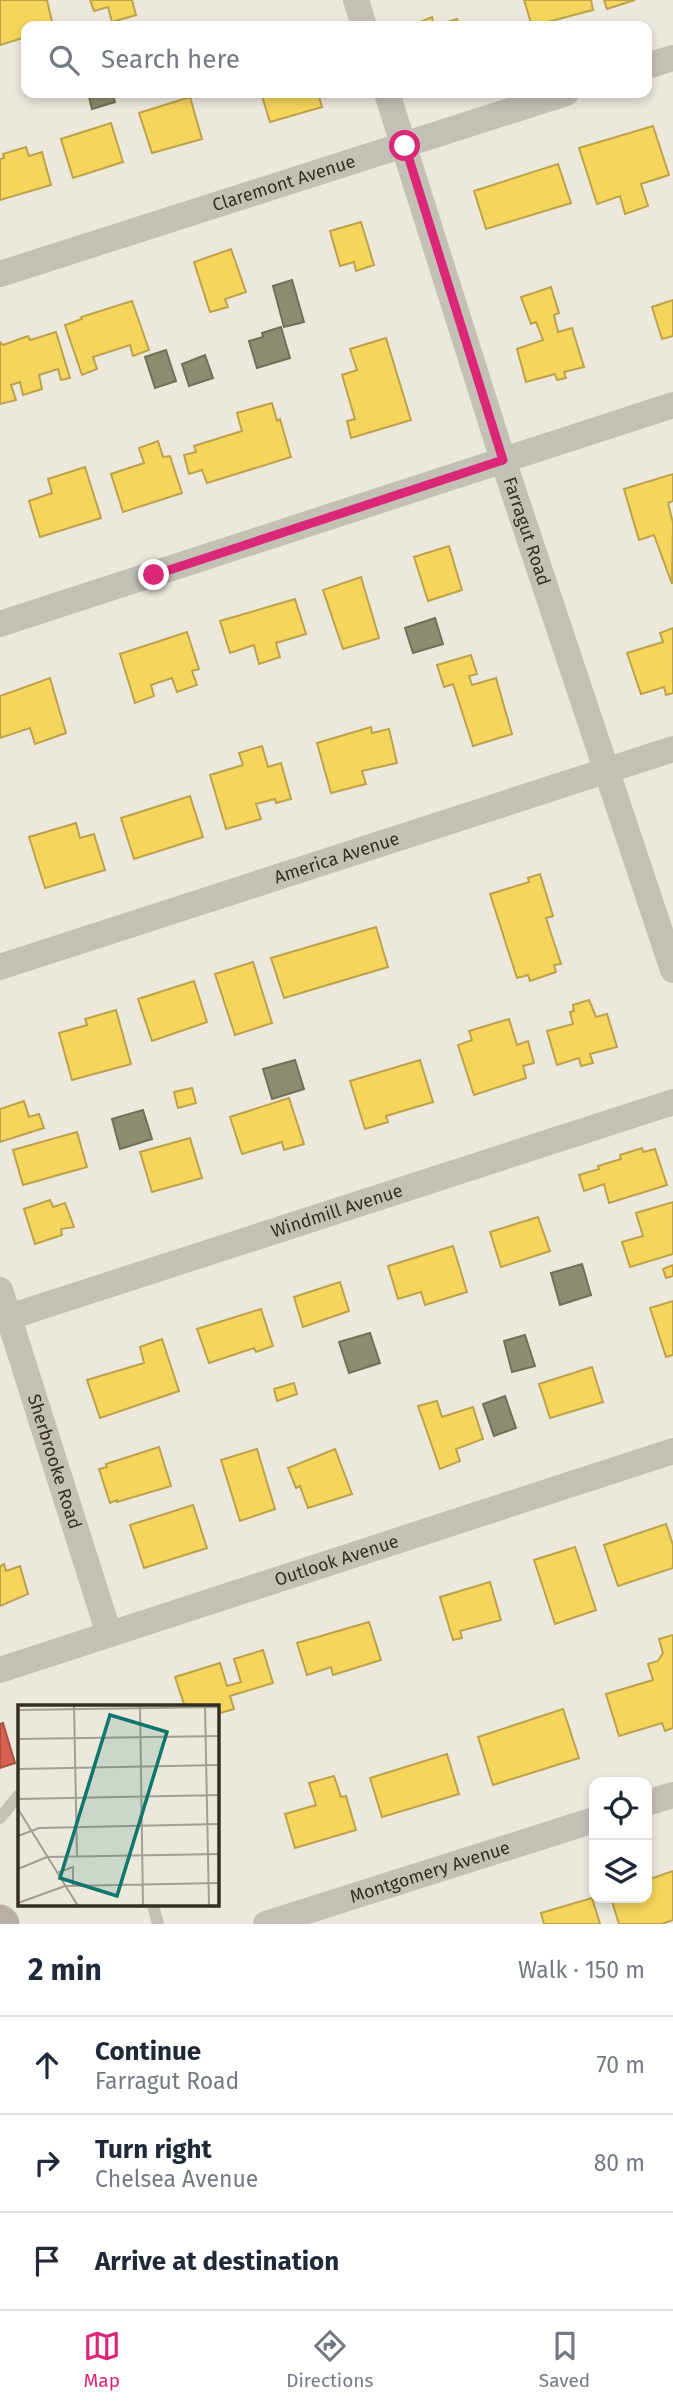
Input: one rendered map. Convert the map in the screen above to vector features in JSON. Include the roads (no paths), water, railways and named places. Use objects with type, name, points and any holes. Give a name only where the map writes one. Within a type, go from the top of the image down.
[{"type":"street","points":[[356,0],[363,21]]},
{"type":"street","points":[[652,64],[673,58]]},
{"type":"street","name":"Farragut Road","points":[[389,98],[503,460],[673,970]]},
{"type":"street","name":"Claremont Avenue","points":[[0,274],[551,98]]},
{"type":"street","points":[[0,624],[673,405]]},
{"type":"street","name":"America Avenue","points":[[0,967],[673,749]]},
{"type":"street","name":"Windmill Avenue","points":[[4,1318],[673,1102]]},
{"type":"street","name":"Sherbrooke Road","points":[[0,1290],[4,1318],[109,1634]]},
{"type":"street","name":"Outlook Avenue","points":[[0,1670],[673,1451]]},
{"type":"street","points":[[652,1802],[673,1795]]},
{"type":"street","name":"Montgomery Avenue","points":[[266,1924],[589,1822]]},
{"type":"lane","points":[[0,1818],[18,1796]]},
{"type":"lane","points":[[153,1906],[158,1924]]}]
